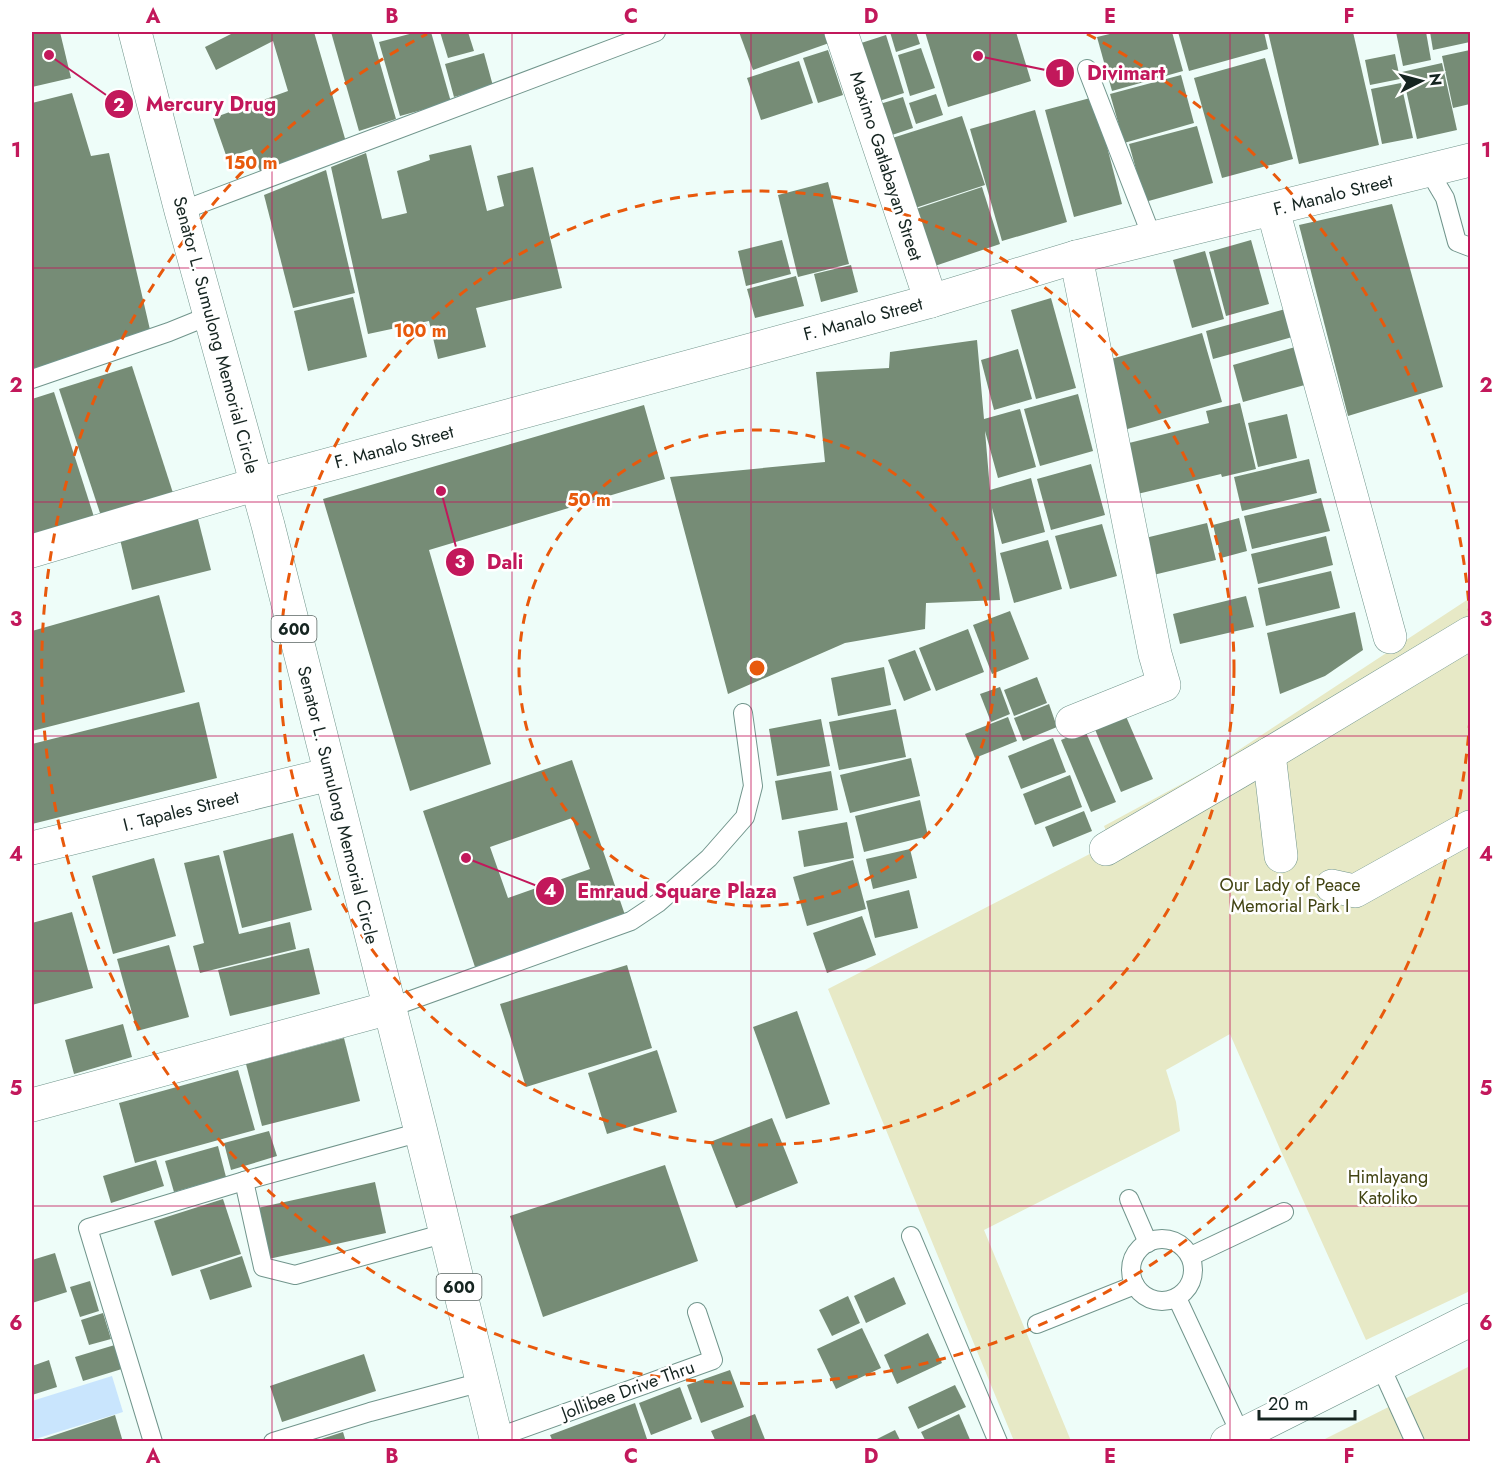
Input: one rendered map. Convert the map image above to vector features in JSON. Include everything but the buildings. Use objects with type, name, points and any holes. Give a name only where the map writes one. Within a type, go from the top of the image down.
[{"type":"street","name":"Senator L. Sumulong Memorial Circle","points":[[135,32],[181,211],[257,484],[421,1132],[496,1440]]},
{"type":"street","name":"Maximo Gatlabayan Street","points":[[841,32],[931,301]]},
{"type":"street","name":"F. Manalo Street","points":[[32,551],[257,484],[931,301],[1076,257],[1470,160]]},
{"type":"street","points":[[1273,210],[1390,637]]},
{"type":"street","points":[[1072,722],[1164,686],[1155,654],[1076,257]]},
{"type":"street","points":[[1106,849],[1470,633]]},
{"type":"street","points":[[1269,754],[1281,856]]},
{"type":"street","name":"I. Tapales Street","points":[[32,848],[330,774]]},
{"type":"street","points":[[1332,886],[1355,891],[1470,827]]},
{"type":"street","points":[[32,1105],[389,1008]]},
{"type":"street","points":[[1234,1438],[1470,1320]]},
{"type":"lane","points":[[181,211],[656,32]]},
{"type":"lane","points":[[1087,69],[1152,237]]},
{"type":"lane","points":[[1429,171],[1445,198],[1457,242],[1470,247]]},
{"type":"lane","points":[[32,379],[169,332],[211,315]]},
{"type":"lane","points":[[389,1008],[631,921],[658,903],[709,858],[745,817],[753,786],[743,713]]},
{"type":"lane","points":[[153,1442],[88,1228],[244,1180],[421,1132]]},
{"type":"lane","points":[[244,1180],[263,1267],[295,1275],[446,1233]]},
{"type":"lane","points":[[1129,1198],[1148,1243]]},
{"type":"lane","points":[[1191,1256],[1284,1212]]},
{"type":"lane","points":[[911,1236],[998,1442]]},
{"type":"lane","points":[[1157,1239],[1176,1242],[1191,1256],[1193,1276],[1190,1285],[1177,1298],[1168,1301],[1149,1299],[1135,1285],[1132,1276],[1134,1256],[1148,1243],[1157,1239]]},
{"type":"lane","points":[[1037,1324],[1135,1285]]},
{"type":"lane","points":[[1177,1298],[1234,1438]]},
{"type":"lane","name":"Jollibee Drive Thru","points":[[496,1440],[713,1360],[697,1312]]},
{"type":"lane","points":[[1380,1365],[1415,1442]]},
{"type":"lane","points":[[273,1442],[370,1412],[482,1382]]},
{"type":"green space","name":"Our Lady of Peace Memorial Park I","points":[[1470,598],[1470,1291],[1366,1340],[1230,1034],[1166,1070],[1176,1102],[1180,1131],[984,1230],[1071,1441],[1014,1441],[828,989],[1111,843],[1104,826],[1213,767]]},
{"type":"green space","points":[[1470,1366],[1470,1441],[1321,1441]]},
{"type":"water","points":[[112,1376],[123,1412],[32,1440],[32,1401]]},
{"type":"place","name":"Mercury Drug","points":[[49,55]]},
{"type":"place","name":"Divimart","points":[[978,56]]},
{"type":"place","name":"Dali","points":[[441,491]]},
{"type":"place","name":"Emraud Square Plaza","points":[[466,858]]},
{"type":"park label","name":"Himlayang Katoliko","points":[[1388,1187]]}]
